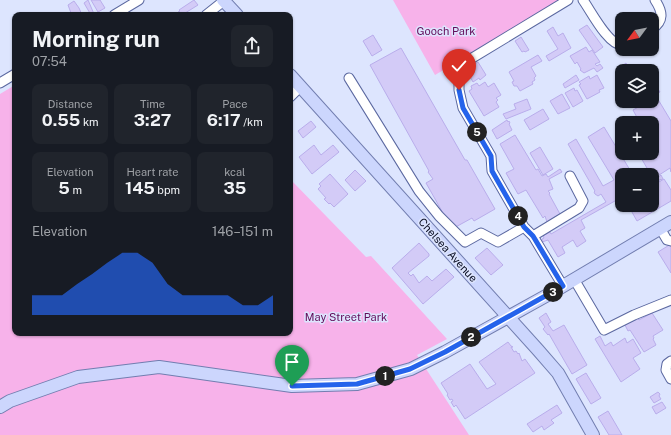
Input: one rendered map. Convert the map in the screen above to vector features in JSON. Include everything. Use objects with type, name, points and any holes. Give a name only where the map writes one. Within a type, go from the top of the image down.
[{"type":"main road","points":[[224,0],[234,12]]},
{"type":"main road","name":"Chelsea Avenue","points":[[293,78],[558,373],[593,435]]},
{"type":"main road","points":[[0,407],[10,401],[78,378],[159,367],[292,386],[357,384],[410,369],[445,352],[574,280],[671,222]]},
{"type":"street","points":[[119,12],[139,0]]},
{"type":"street","points":[[210,12],[224,0]]},
{"type":"street","points":[[563,286],[533,236],[524,227],[492,171],[491,156],[463,108],[459,90],[459,73],[464,63],[568,0]]},
{"type":"street","points":[[583,0],[609,38],[615,43]]},
{"type":"street","points":[[655,0],[662,16],[659,23]]},
{"type":"street","points":[[0,83],[12,76]]},
{"type":"street","points":[[349,78],[419,191],[439,216],[464,242],[481,233],[498,242],[524,227]]},
{"type":"street","points":[[293,94],[300,86]]},
{"type":"street","points":[[533,236],[579,208],[583,201],[570,176]]},
{"type":"street","points":[[660,228],[668,240],[671,241]]},
{"type":"street","points":[[574,280],[604,330],[634,315],[671,300]]},
{"type":"street","points":[[671,361],[667,364],[666,370],[671,379]]},
{"type":"green space","name":"Gooch Park","points":[[393,0],[562,0],[435,75]]},
{"type":"green space","name":"May Street Park","points":[[12,87],[12,336],[293,336],[293,182],[366,257],[371,256],[447,339],[417,355],[469,435],[0,435],[0,94]]},
{"type":"building","points":[[88,0],[93,12],[89,12],[84,3]]},
{"type":"building","points":[[91,0],[100,0],[105,8],[98,12]]},
{"type":"building","points":[[194,0],[198,5],[187,12],[178,12],[180,11],[179,10]]},
{"type":"building","points":[[74,1],[81,12],[71,12],[68,5]]},
{"type":"building","points":[[587,25],[603,47],[595,53],[579,30]]},
{"type":"building","points":[[553,27],[558,36],[563,33],[571,48],[549,61],[546,56],[558,49],[547,31]]},
{"type":"building","points":[[373,35],[382,50],[372,56],[363,41]]},
{"type":"building","points":[[521,37],[529,50],[525,52],[522,52],[515,41]]},
{"type":"building","points":[[586,47],[589,52],[592,50],[600,62],[595,64],[597,66],[600,64],[603,68],[597,72],[594,68],[584,73],[580,70],[581,69],[577,62],[575,64],[570,56]]},
{"type":"building","points":[[401,48],[465,160],[467,160],[495,209],[474,221],[472,218],[452,229],[426,183],[433,179],[428,172],[429,171],[370,65]]},
{"type":"building","points":[[538,55],[542,61],[531,67],[536,76],[534,78],[535,80],[532,82],[533,84],[520,91],[517,86],[514,86],[512,82],[514,81],[509,72]]},
{"type":"building","points":[[478,62],[486,75],[480,80],[479,78],[473,82],[466,69]]},
{"type":"building","points":[[576,75],[579,80],[565,88],[563,84]]},
{"type":"building","points":[[597,75],[604,88],[587,99],[579,85],[581,84],[579,82],[589,76],[590,79]]},
{"type":"building","points":[[485,82],[488,87],[494,83],[501,95],[496,98],[498,100],[496,102],[499,107],[484,116],[469,91],[472,89],[471,86],[477,83],[479,86]]},
{"type":"building","points":[[574,88],[575,91],[577,90],[583,101],[573,107],[565,93]]},
{"type":"building","points":[[562,94],[570,108],[558,114],[550,101]]},
{"type":"building","points":[[527,99],[531,109],[506,119],[503,114],[516,109],[514,104]]},
{"type":"building","points":[[659,101],[671,121],[671,172],[670,168],[659,175],[659,168],[647,168],[642,160],[659,160],[659,116],[636,116],[633,110],[637,108],[659,108]]},
{"type":"building","points":[[543,109],[549,119],[530,130],[524,120]]},
{"type":"building","points":[[507,120],[510,123],[509,124],[512,130],[497,139],[492,130]]},
{"type":"building","points":[[311,121],[316,127],[303,138],[298,131]]},
{"type":"building","points":[[604,127],[615,145],[615,160],[624,160],[629,168],[615,168],[615,201],[581,220],[585,228],[580,231],[586,241],[577,247],[573,240],[562,247],[565,253],[558,257],[548,240],[542,242],[542,239],[544,238],[543,236],[550,232],[551,234],[606,202],[601,194],[598,196],[595,194],[595,191],[568,144],[576,139],[603,186],[614,180],[588,137]]},
{"type":"building","points":[[515,135],[536,170],[538,169],[542,176],[546,174],[548,177],[560,169],[562,172],[549,179],[553,189],[548,191],[560,214],[547,222],[545,216],[543,218],[526,190],[518,194],[506,173],[514,169],[500,144]]},
{"type":"building","points":[[314,145],[321,155],[333,145],[339,152],[312,174],[299,157]]},
{"type":"building","points":[[540,147],[553,169],[543,175],[530,153]]},
{"type":"building","points":[[355,170],[366,181],[355,191],[345,180]]},
{"type":"building","points":[[330,174],[348,194],[334,207],[324,199],[326,198],[318,189],[321,186],[319,184]]},
{"type":"building","points":[[661,175],[663,179],[659,180],[659,176]]},
{"type":"building","points":[[664,179],[671,190],[671,201],[659,208],[659,182]]},
{"type":"building","points":[[632,212],[652,212],[637,221]]},
{"type":"building","points":[[419,243],[429,254],[429,256],[408,273],[411,276],[413,274],[419,283],[427,276],[432,281],[446,269],[454,277],[423,304],[392,268]]},
{"type":"building","points":[[671,244],[671,273],[658,252]]},
{"type":"building","points":[[487,248],[503,265],[491,275],[475,258]]},
{"type":"building","points":[[546,313],[551,322],[548,324],[553,331],[564,325],[587,365],[572,374],[549,334],[548,335],[543,329],[545,327],[539,318]]},
{"type":"building","points":[[652,313],[663,330],[653,336],[656,345],[644,352],[630,330],[628,331],[625,325],[637,318],[639,320]]},
{"type":"building","points":[[600,336],[605,346],[611,342],[613,346],[625,338],[627,343],[633,339],[641,353],[633,358],[640,369],[621,382],[595,339]]},
{"type":"building","points":[[508,342],[513,347],[511,347],[514,352],[516,351],[518,354],[519,353],[522,361],[525,359],[535,373],[465,419],[456,405],[454,407],[451,402],[453,401],[452,399],[450,400],[441,383],[470,364],[487,389],[496,384],[479,362]]},
{"type":"building","points":[[586,373],[601,398],[591,404],[576,379]]},
{"type":"building","points":[[658,392],[661,399],[654,403],[650,397]]},
{"type":"building","points":[[662,402],[666,408],[656,414],[652,407]]},
{"type":"building","points":[[557,405],[562,413],[551,420],[554,423],[544,430],[542,426],[533,432],[527,424]]},
{"type":"building","points":[[608,411],[622,435],[609,435],[598,417]]},
{"type":"route","points":[[292,386],[357,384],[410,369],[445,352],[563,286],[533,236],[524,227],[492,171],[491,156],[463,108],[459,90]]}]
